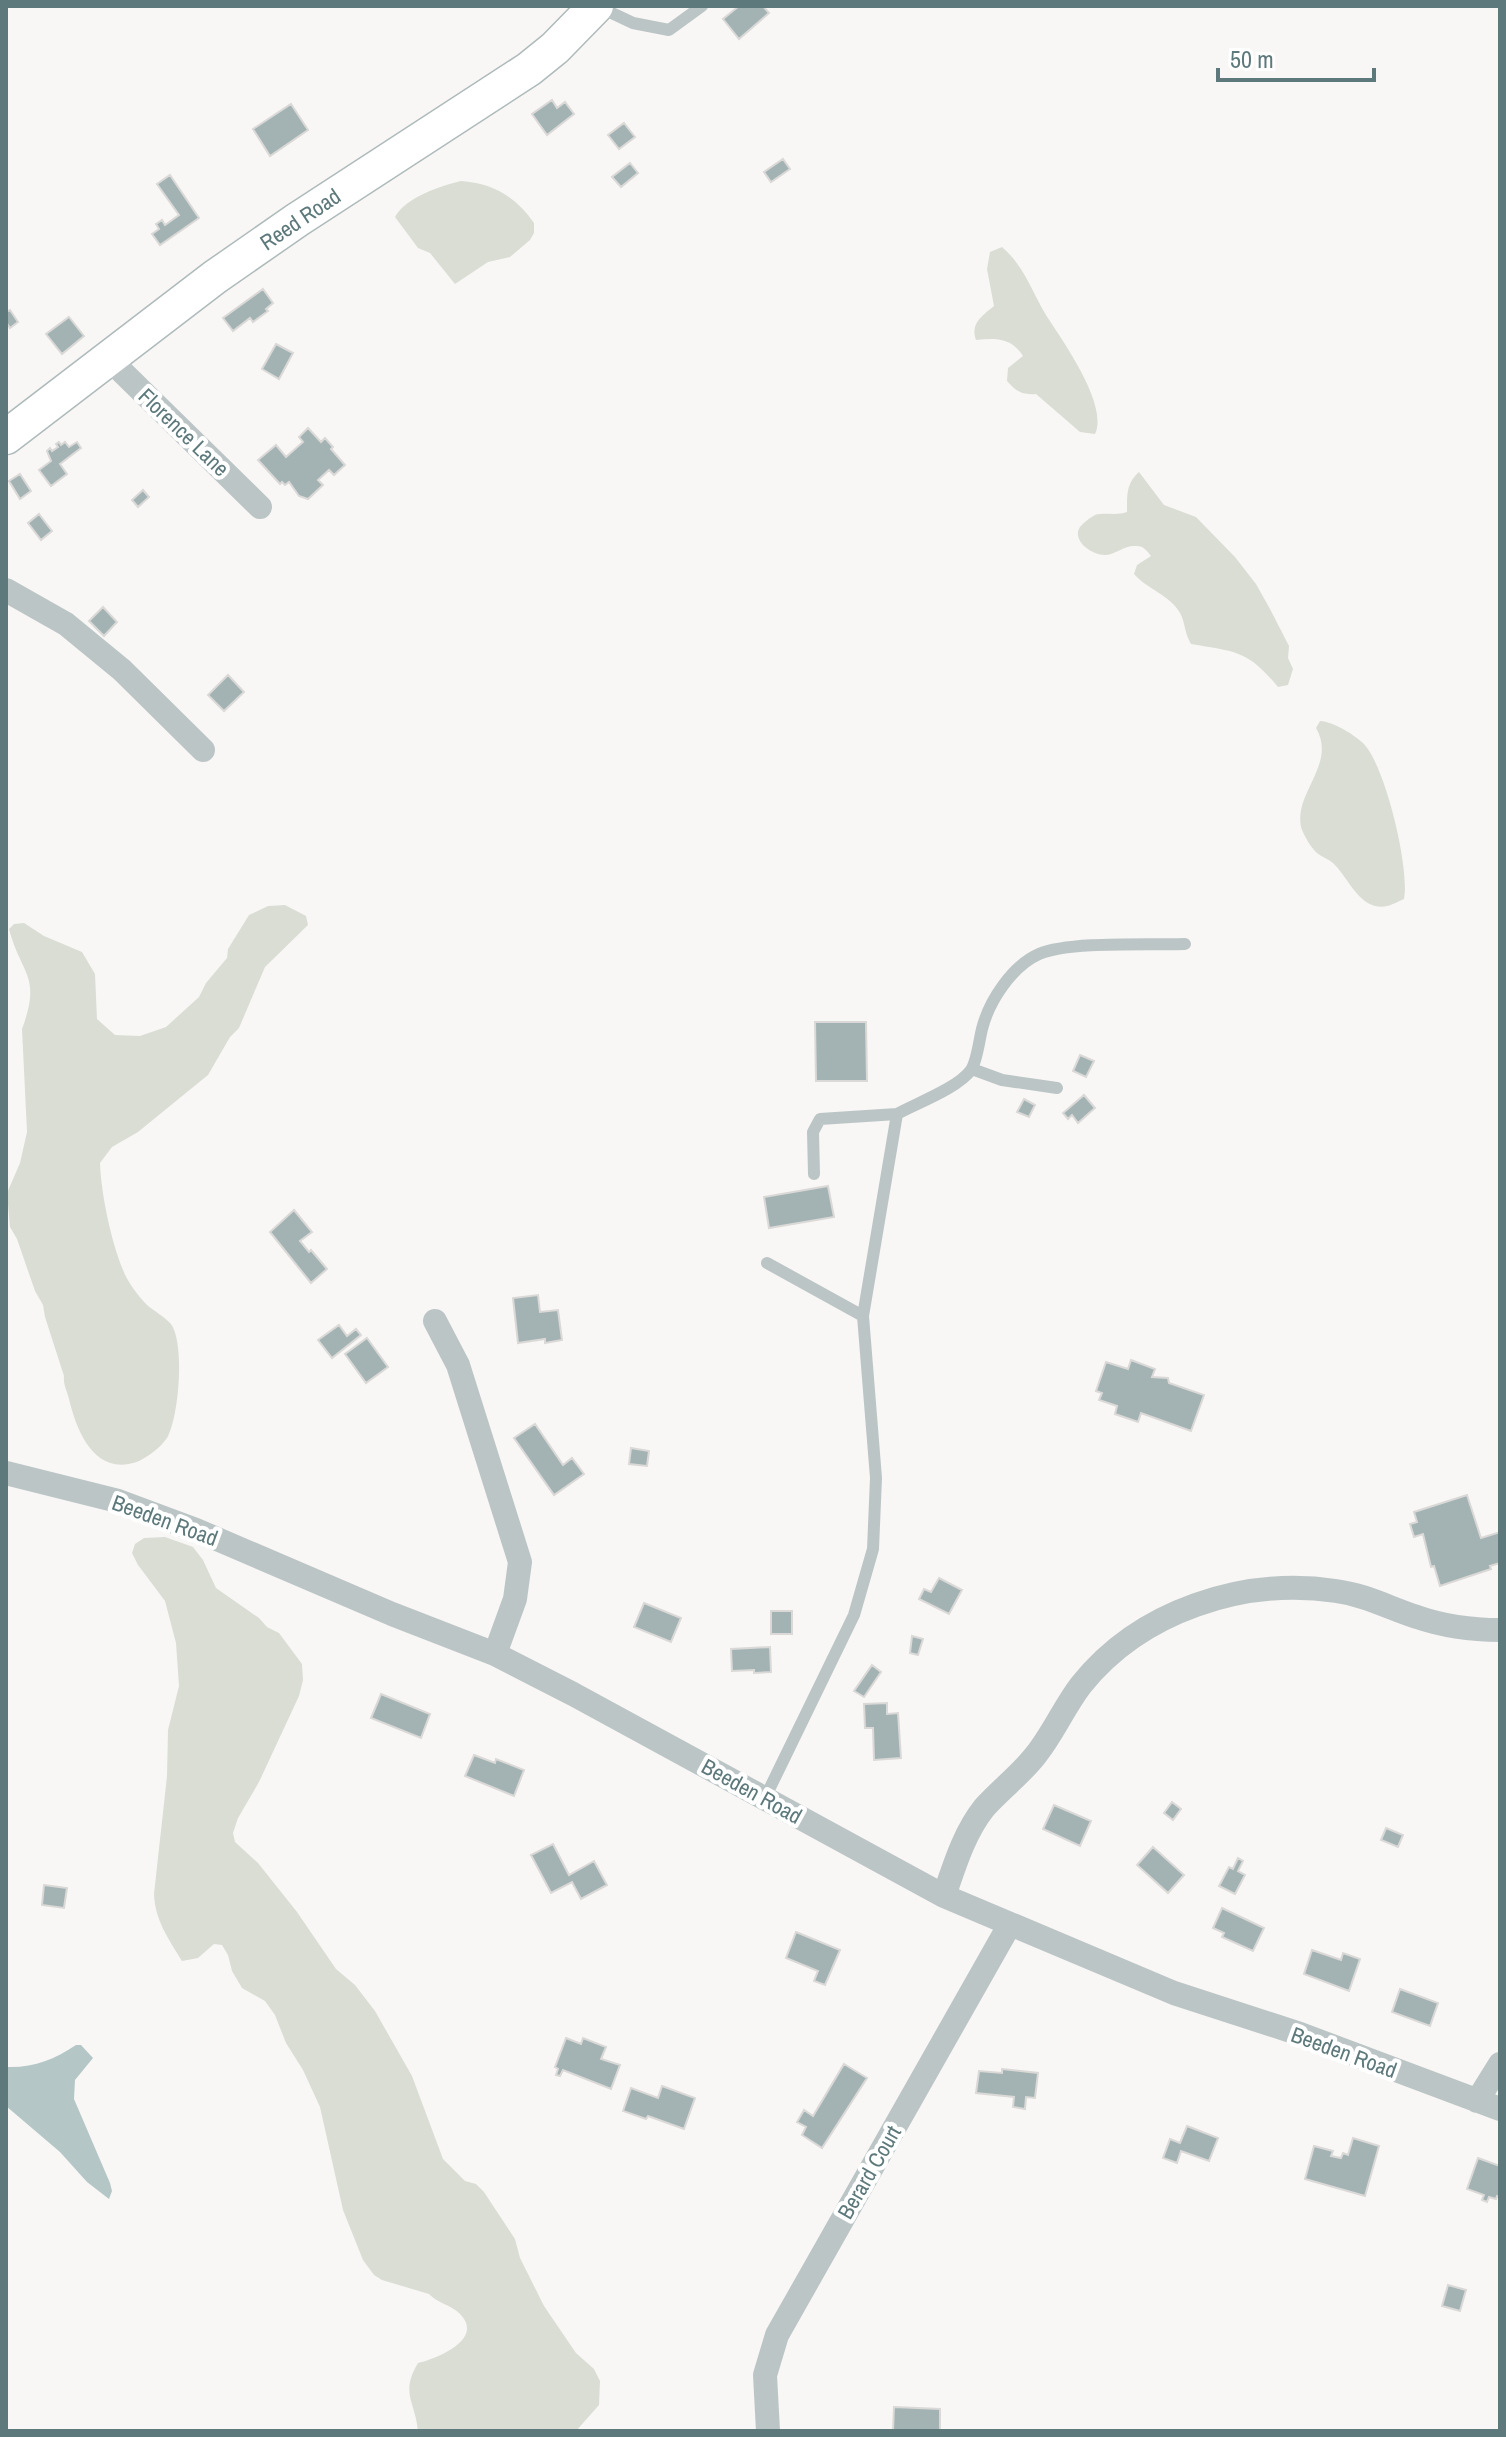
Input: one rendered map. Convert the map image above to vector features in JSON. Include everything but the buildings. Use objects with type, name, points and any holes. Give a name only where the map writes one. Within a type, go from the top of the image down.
[{"type":"street","name":"Reed Road","points":[[6,437],[297,220],[529,69],[597,6]]},
{"type":"street","name":"Florence Lane","points":[[108,358],[260,507]]},
{"type":"street","points":[[6,590],[66,624],[122,670],[203,750]]},
{"type":"street","points":[[435,1321],[458,1365],[520,1562],[515,1599],[495,1654]]},
{"type":"street","name":"Beeden Road","points":[[6,1473],[118,1501],[196,1530],[392,1614],[495,1654],[944,1896],[1174,1993],[1300,2034],[1489,2105]]},
{"type":"street","points":[[944,1896],[964,1842],[984,1808],[1036,1755],[1080,1686],[1117,1646],[1147,1626],[1186,1608],[1214,1600],[1242,1593],[1290,1589],[1336,1590],[1377,1600],[1418,1618],[1476,1630],[1500,1630]]},
{"type":"street","name":"Berard Court","points":[[768,2431],[765,2375],[777,2335],[1010,1924]]},
{"type":"street","points":[[1489,2105],[1500,2064]]},
{"type":"lane","points":[[597,6],[633,23],[669,30],[702,6]]},
{"type":"lane","points":[[814,1174],[813,1132],[820,1119],[897,1114],[957,1082],[972,1069],[984,1019],[1004,985],[1024,962],[1042,953],[1083,947],[1185,944]]},
{"type":"lane","points":[[972,1069],[1002,1080],[1057,1088]]},
{"type":"lane","points":[[765,1798],[854,1615],[873,1549],[876,1478],[863,1316],[897,1114]]},
{"type":"lane","points":[[767,1263],[863,1316]]},
{"type":"shaded area","points":[[461,181],[503,193],[520,206],[534,223],[534,233],[510,257],[488,262],[455,284],[430,253],[418,248],[395,217],[415,199]]},
{"type":"shaded area","points":[[1002,247],[1022,271],[1082,373],[1096,407],[1098,422],[1095,434],[1080,432],[1036,394],[1020,392],[1007,381],[1008,368],[1023,356],[1013,345],[996,339],[976,340],[976,324],[994,306],[987,269],[990,252]]},
{"type":"shaded area","points":[[1139,472],[1164,505],[1196,517],[1256,584],[1289,646],[1288,658],[1293,669],[1288,685],[1278,687],[1258,666],[1240,655],[1191,644],[1176,607],[1134,574],[1137,565],[1151,556],[1143,548],[1132,546],[1101,555],[1081,542],[1078,537],[1080,527],[1091,517],[1127,512],[1129,485]]},
{"type":"shaded area","points":[[1320,721],[1343,729],[1363,743],[1380,772],[1394,818],[1403,865],[1404,899],[1394,904],[1379,907],[1362,899],[1338,868],[1315,851],[1302,830],[1300,814],[1303,802],[1322,754],[1316,728]]},
{"type":"shaded area","points":[[285,905],[306,916],[308,925],[265,967],[239,1028],[230,1037],[208,1075],[138,1132],[112,1147],[100,1163],[107,1217],[123,1270],[147,1305],[171,1324],[179,1363],[175,1414],[167,1438],[139,1461],[124,1465],[111,1463],[91,1449],[77,1425],[43,1305],[10,1227],[7,1193],[20,1163],[27,1132],[22,1029],[28,1011],[30,986],[9,929],[14,924],[24,923],[44,936],[82,952],[95,974],[97,1019],[115,1035],[140,1036],[166,1027],[199,997],[206,983],[227,958],[228,949],[249,915],[268,906]]},
{"type":"shaded area","points":[[165,1537],[193,1547],[216,1588],[279,1633],[302,1664],[303,1680],[299,1696],[259,1782],[238,1818],[233,1833],[235,1842],[258,1863],[336,1969],[355,1985],[375,2011],[412,2076],[443,2159],[465,2181],[476,2184],[484,2192],[515,2239],[520,2258],[544,2306],[576,2353],[594,2369],[600,2381],[599,2405],[576,2431],[418,2431],[409,2390],[413,2373],[418,2363],[445,2353],[462,2340],[466,2324],[461,2315],[429,2294],[374,2275],[363,2260],[343,2210],[320,2107],[286,2043],[275,2015],[265,2001],[242,1988],[222,1945],[214,1944],[198,1958],[182,1961],[163,1929],[154,1894],[167,1776],[168,1730],[179,1686],[176,1643],[165,1601],[132,1553],[135,1544],[144,1538]]},
{"type":"shaded area","points":[[81,2045],[93,2058],[75,2080],[74,2099],[110,2183],[112,2191],[109,2199],[6,2106],[6,2067],[43,2062]]}]
